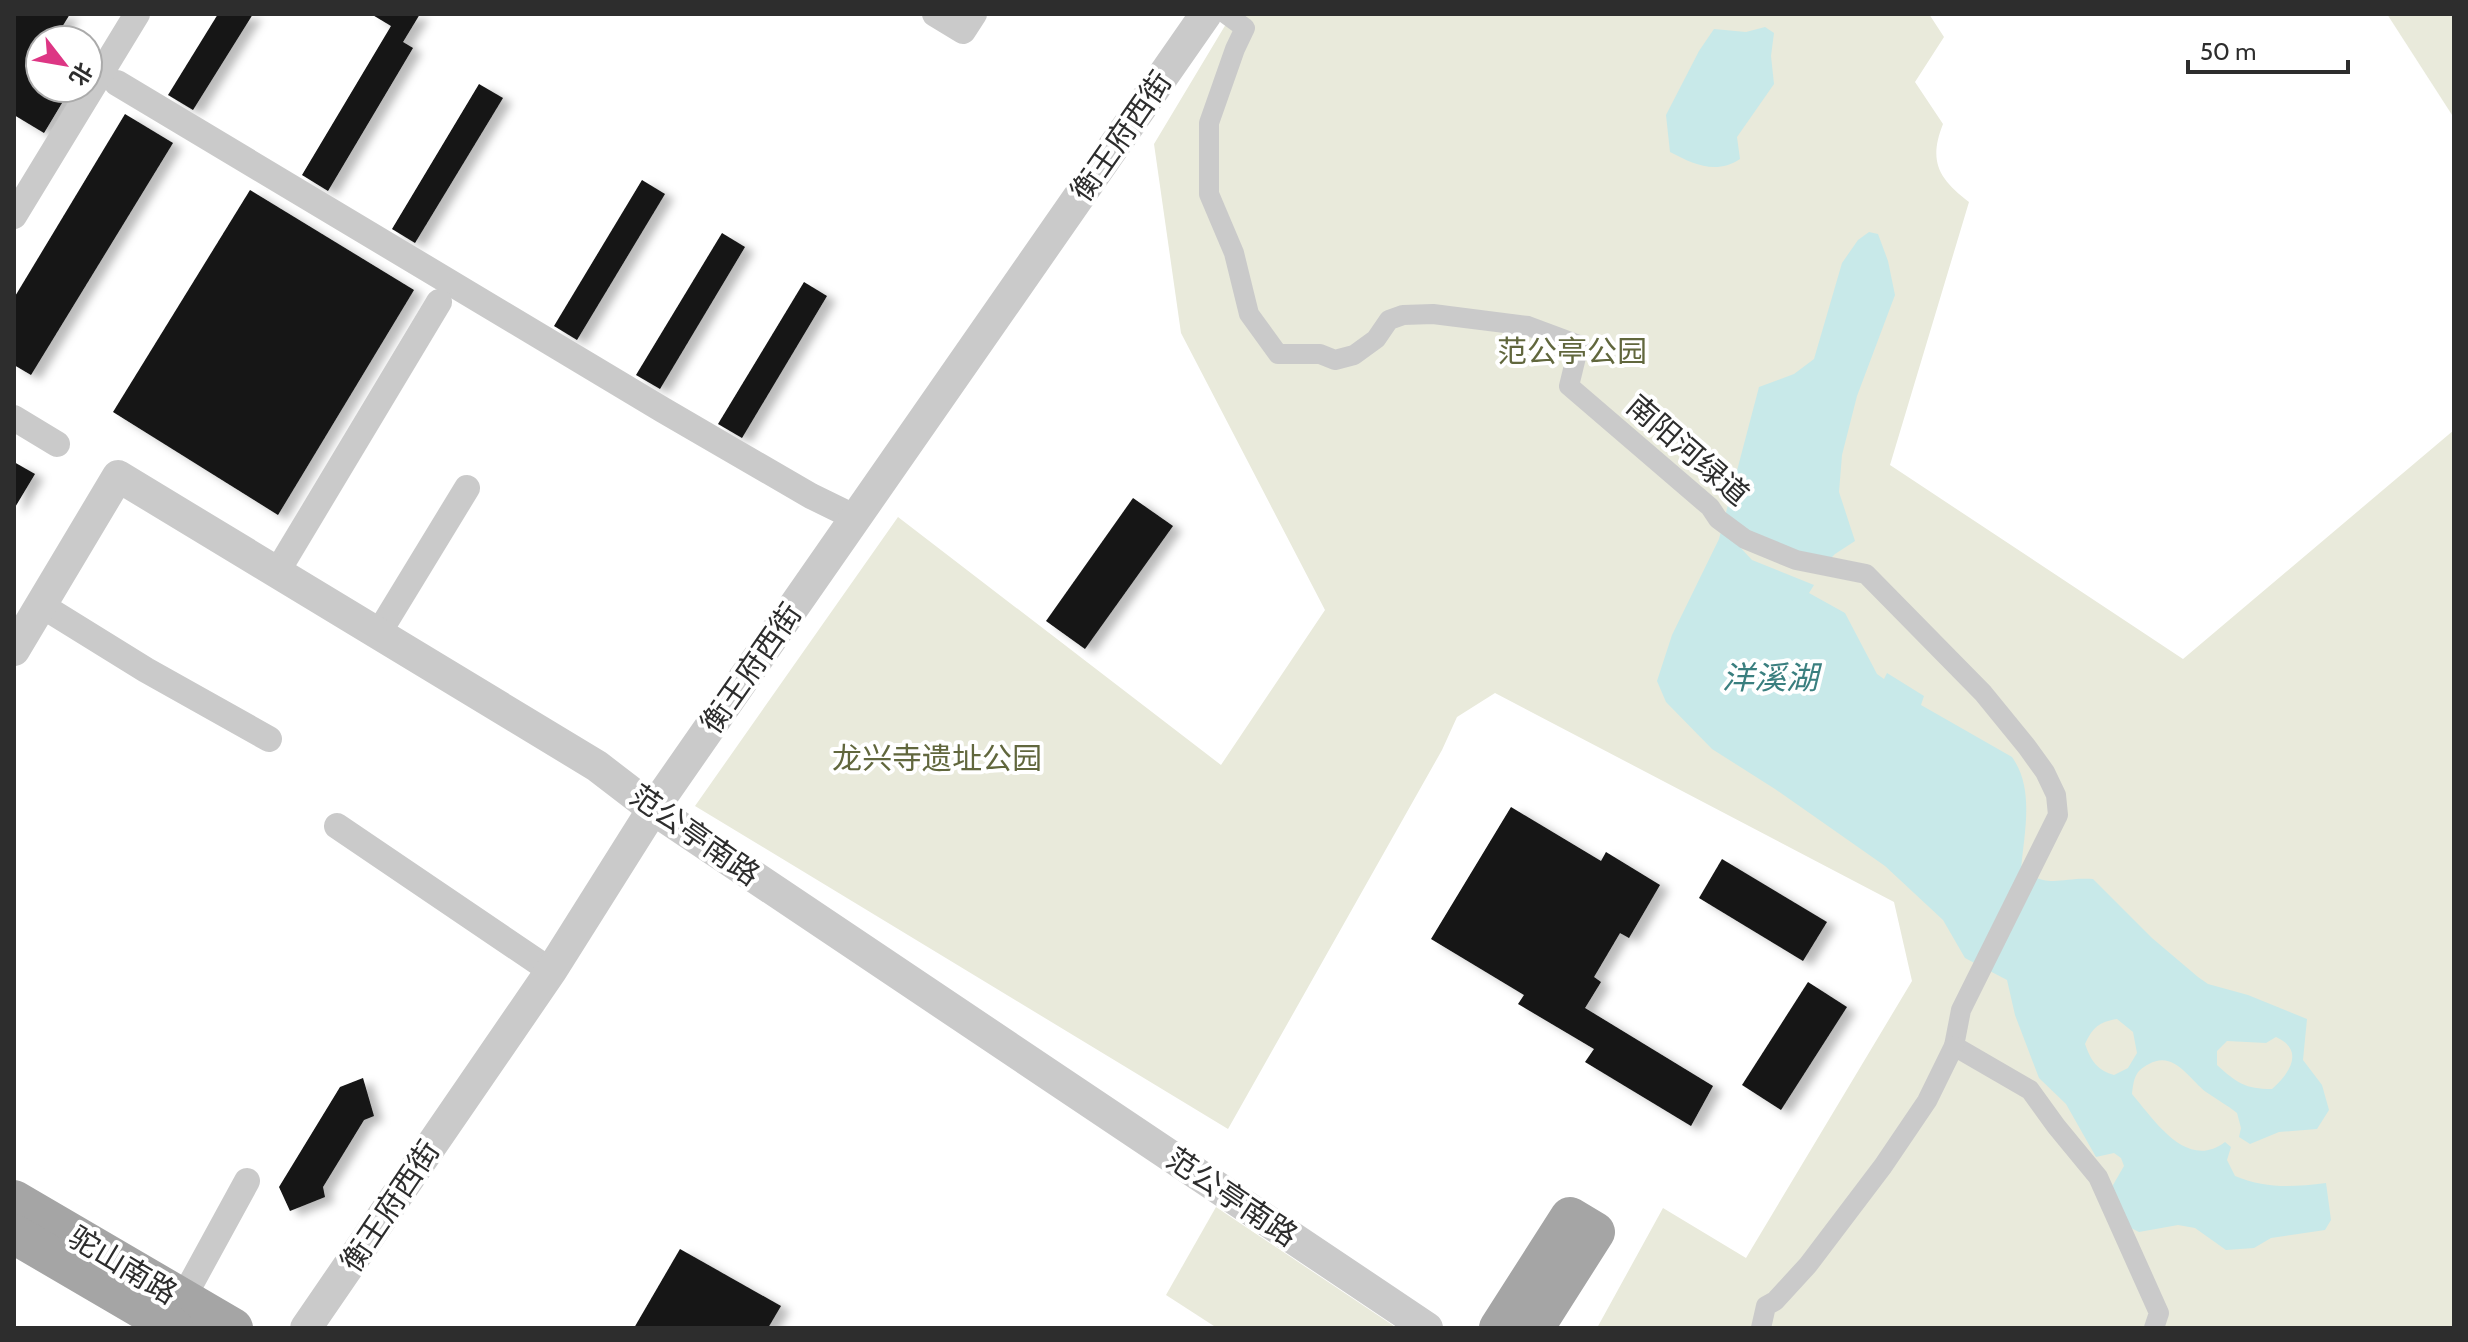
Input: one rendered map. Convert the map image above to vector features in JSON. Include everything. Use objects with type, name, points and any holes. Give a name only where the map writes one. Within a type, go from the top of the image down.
[{"type":"main road","name":"驼山南路","points":[[14,1200],[179,1314]]},
{"type":"main road","points":[[1499,1328],[1570,1217],[1595,1232],[1534,1328]]},
{"type":"main road","name":"驼山南路","points":[[14,1234],[179,1314],[233,1328]]},
{"type":"street","points":[[14,216],[137,14]]},
{"type":"street","points":[[935,14],[963,31],[974,14]]},
{"type":"street","name":"衡王府西街","points":[[306,1328],[551,971],[653,809],[1206,14]]},
{"type":"street","name":"南阳河绿道","points":[[1226,14],[1245,28],[1209,123],[1209,194],[1234,253],[1249,314],[1278,354],[1320,354],[1335,360],[1354,355],[1376,339],[1389,320],[1403,315],[1433,314],[1528,326],[1579,345],[1569,386],[1710,507],[1718,519],[1745,539],[1796,560],[1866,574],[1983,693],[2036,760],[2056,795],[2058,815],[1961,1010],[1954,1046]]},
{"type":"street","points":[[117,83],[736,453],[856,518]]},
{"type":"street","points":[[277,572],[439,302]]},
{"type":"street","points":[[14,418],[57,444]]},
{"type":"street","name":"范公亭南路","points":[[14,650],[118,476],[597,766],[653,809],[1427,1328]]},
{"type":"street","points":[[378,634],[467,488]]},
{"type":"street","points":[[41,605],[146,670],[269,739]]},
{"type":"street","points":[[337,826],[551,971]]},
{"type":"street","points":[[1761,1328],[1766,1306],[1775,1301],[1808,1265],[1883,1166],[1927,1101],[1954,1046],[2030,1090],[2098,1177],[2159,1313],[2154,1328]]},
{"type":"street","points":[[179,1314],[247,1181]]},
{"type":"green space","name":"范公亭公园","points":[[1232,14],[1929,14],[1944,37],[1915,82],[1943,124],[1937,149],[1939,169],[1950,185],[1969,202],[1890,465],[2183,659],[2454,430],[2454,1328],[1597,1328],[1663,1208],[1746,1258],[1912,981],[1894,902],[1495,693],[1457,717],[1442,750],[1228,1129],[695,806],[898,517],[1221,765],[1325,610],[1181,333],[1154,144]]},
{"type":"green space","points":[[2387,14],[2454,14],[2454,118]]},
{"type":"green space","points":[[1216,1207],[1397,1328],[1217,1328],[1166,1295]]},
{"type":"water","points":[[1765,27],[1774,33],[1771,56],[1774,84],[1737,137],[1740,159],[1713,167],[1696,164],[1670,152],[1666,115],[1714,29],[1746,32]]},
{"type":"water","name":"洋溪湖","points":[[1869,232],[1878,234],[1895,295],[1857,396],[1842,455],[1839,492],[1855,541],[1828,561],[1737,544],[1752,560],[1814,585],[1809,593],[1845,613],[1877,674],[1884,679],[1887,673],[1924,696],[1921,705],[2012,757],[2024,783],[2026,797],[2021,870],[2048,881],[2093,879],[2152,938],[2208,984],[2248,995],[2307,1019],[2303,1060],[2322,1085],[2329,1110],[2317,1129],[2279,1132],[2250,1144],[2239,1137],[2241,1128],[2237,1113],[2206,1092],[2174,1063],[2166,1061],[2158,1061],[2141,1069],[2132,1094],[2162,1129],[2185,1147],[2198,1151],[2225,1142],[2231,1147],[2227,1160],[2235,1176],[2280,1186],[2326,1183],[2331,1220],[2325,1230],[2271,1238],[2254,1248],[2226,1250],[2195,1228],[2178,1225],[2139,1232],[2131,1228],[2113,1191],[2113,1185],[2124,1166],[2121,1158],[2114,1153],[2096,1157],[2066,1104],[2039,1078],[2015,1015],[2007,980],[1965,958],[1943,920],[1885,866],[1712,749],[1666,702],[1657,681],[1672,635],[1719,539],[1759,387],[1794,374],[1814,359],[1842,263],[1858,240]],"holes":[[[2117,1019],[2133,1032],[2137,1053],[2128,1068],[2114,1075],[2095,1064],[2085,1044],[2097,1026]],[[2276,1037],[2290,1048],[2292,1062],[2272,1089],[2242,1084],[2217,1065],[2217,1051],[2227,1041],[2266,1043]]]},
{"type":"building","points":[[14,14],[70,14],[64,24],[24,24],[24,104],[61,104],[44,133],[14,115]]},
{"type":"building","points":[[218,14],[253,14],[193,110],[168,95]]},
{"type":"building","points":[[371,14],[420,14],[403,42],[413,48],[328,191],[302,175],[391,26]]},
{"type":"building","points":[[479,84],[503,98],[415,243],[392,229]]},
{"type":"building","points":[[125,114],[173,143],[31,375],[14,365],[14,298]]},
{"type":"building","points":[[642,180],[665,194],[577,340],[554,326]]},
{"type":"building","points":[[250,190],[414,290],[278,515],[113,412]]},
{"type":"building","points":[[722,233],[745,247],[660,389],[636,375]]},
{"type":"building","points":[[804,282],[827,296],[742,438],[718,424]]},
{"type":"building","points":[[14,462],[35,474],[14,509]]},
{"type":"building","points":[[1133,498],[1173,526],[1085,649],[1046,621]]},
{"type":"building","points":[[1511,807],[1601,861],[1606,852],[1660,885],[1629,938],[1620,933],[1594,977],[1601,982],[1585,1008],[1713,1086],[1691,1126],[1585,1062],[1594,1049],[1518,1004],[1524,995],[1431,939]]},
{"type":"building","points":[[1722,859],[1827,922],[1803,961],[1699,898]]},
{"type":"building","points":[[1808,982],[1847,1007],[1781,1110],[1742,1085]]},
{"type":"building","points":[[363,1078],[374,1116],[364,1120],[323,1187],[325,1197],[290,1211],[279,1187],[340,1087]]},
{"type":"building","points":[[680,1249],[781,1306],[768,1328],[634,1328]]},
{"type":"park label","name":"龙兴寺遗址公园","points":[[937,758]]}]
